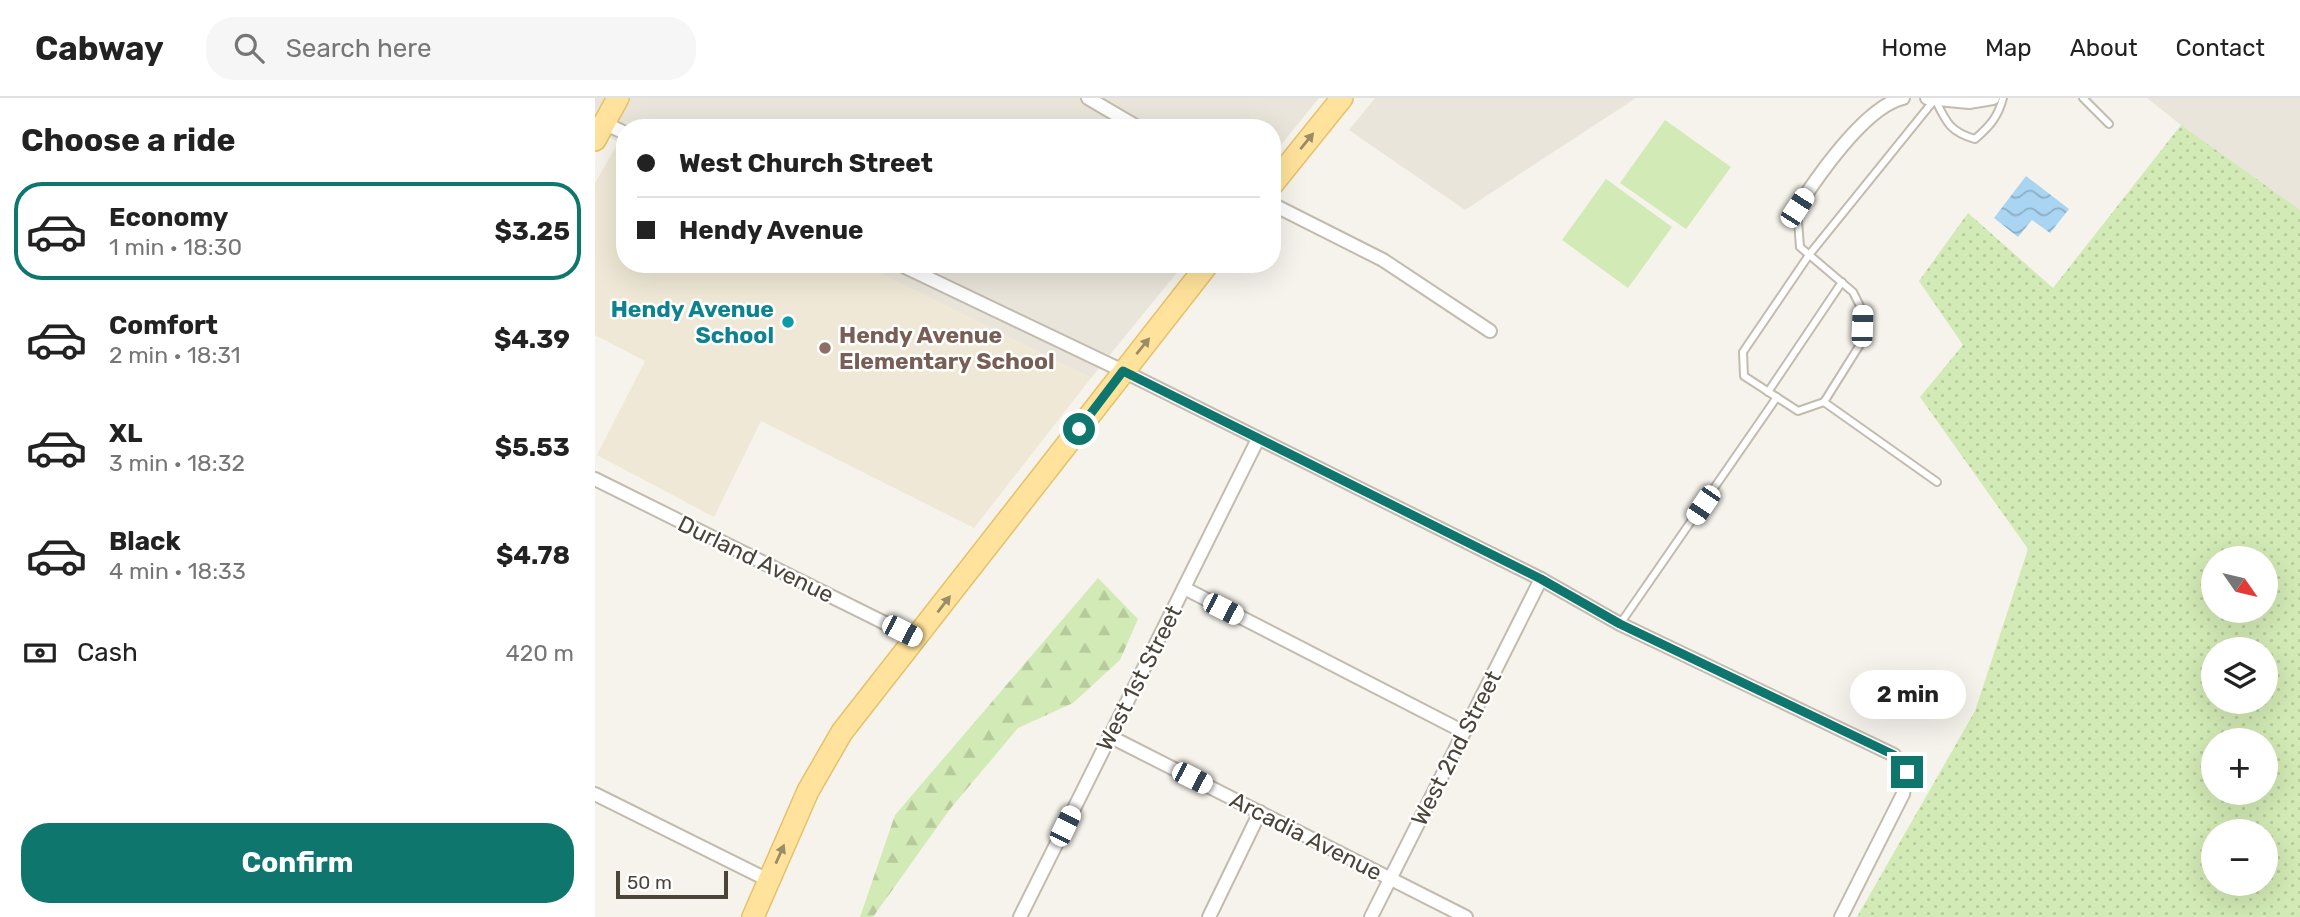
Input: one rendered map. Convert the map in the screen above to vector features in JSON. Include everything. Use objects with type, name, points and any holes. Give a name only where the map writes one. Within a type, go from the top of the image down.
[{"type":"main road","points":[[598,131],[618,98]]},
{"type":"main road","points":[[1281,174],[1342,98]]},
{"type":"main road","points":[[753,917],[808,791],[842,732],[1201,273]]},
{"type":"street","points":[[1088,98],[1124,119]]},
{"type":"street","points":[[1797,208],[1830,158],[1886,105],[1903,98]]},
{"type":"street","points":[[1931,99],[1969,102],[1993,98]]},
{"type":"street","points":[[598,131],[616,132]]},
{"type":"street","points":[[1281,209],[1383,260],[1490,331]]},
{"type":"street","points":[[918,273],[1123,371],[1541,579],[1620,624],[1894,755],[1907,772],[1903,794],[1841,917]]},
{"type":"street","name":"West 1st Street","points":[[1020,917],[1258,439]]},
{"type":"street","name":"Durland Avenue","points":[[595,479],[917,639]]},
{"type":"street","name":"West 2nd Street","points":[[1371,917],[1541,579]]},
{"type":"street","points":[[1184,589],[1464,732]]},
{"type":"street","name":"Arcadia Avenue","points":[[1109,736],[1466,917]]},
{"type":"street","points":[[595,793],[768,880]]},
{"type":"street","points":[[1209,917],[1260,812]]},
{"type":"lane","points":[[1797,208],[1800,247],[1809,255],[1842,282],[1853,292],[1862,310],[1861,343],[1825,402],[1798,411],[1744,376],[1743,352],[1809,255],[1931,99],[1948,126],[1975,139],[1990,126],[1999,113],[2003,98]]},
{"type":"lane","points":[[2083,98],[2109,124]]},
{"type":"lane","points":[[1768,393],[1842,282]]},
{"type":"lane","points":[[1620,624],[1777,397]]},
{"type":"lane","points":[[1825,402],[1937,482]]},
{"type":"shaded area","points":[[595,98],[1319,98],[1281,145],[1281,119],[616,119],[616,141],[595,127]]},
{"type":"shaded area","points":[[1375,98],[1636,98],[1465,210],[1349,130]]},
{"type":"shaded area","points":[[2147,98],[2300,98],[2300,219],[2181,125]]},
{"type":"shaded area","name":"Hendy Avenue Elementary School","points":[[616,146],[616,273],[879,273],[1091,378],[974,528],[761,421],[714,517],[597,455],[645,361],[595,335],[595,183]]},
{"type":"shaded area","points":[[879,273],[1177,273],[1091,378]]},
{"type":"green space","points":[[1665,120],[1731,167],[1686,229],[1620,183]]},
{"type":"green space","points":[[2181,125],[2300,210],[2300,917],[1857,917],[1975,711],[2028,549],[1920,397],[1963,345],[1919,281],[1968,213],[2053,288]]},
{"type":"green space","points":[[1606,179],[1672,227],[1628,288],[1562,240]]},
{"type":"green space","points":[[1098,578],[1138,619],[1120,660],[1073,703],[1018,728],[950,809],[873,917],[860,917],[895,815]]},
{"type":"water","points":[[2026,176],[2069,209],[2050,233],[2032,220],[2018,237],[1994,218]]},
{"type":"place","name":"Hendy Avenue School","points":[[788,322]]},
{"type":"place","name":"Hendy Avenue Elementary School","points":[[825,348]]},
{"type":"route","points":[[1079,429],[1123,371],[1541,579],[1620,624],[1894,755],[1907,772]]}]
